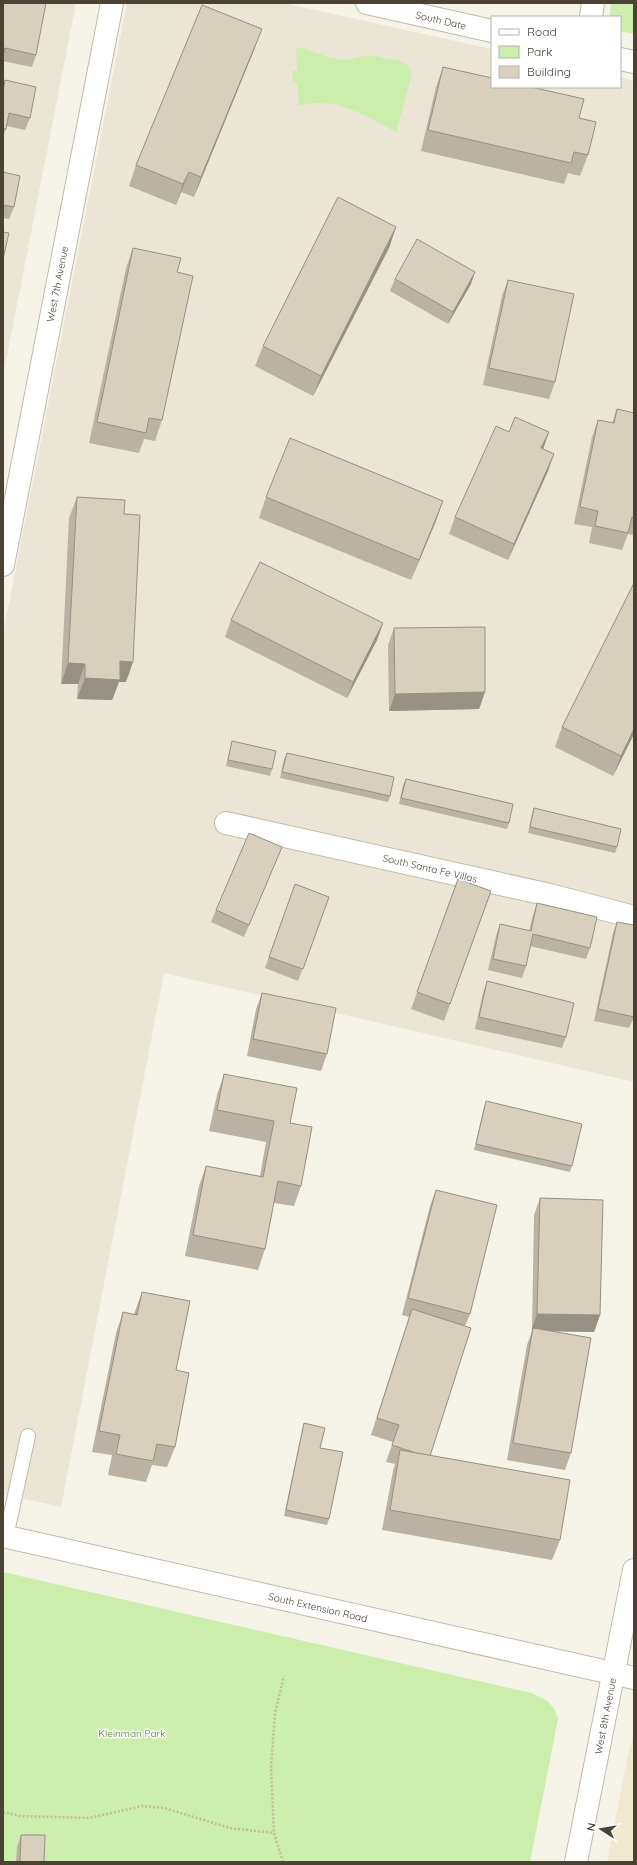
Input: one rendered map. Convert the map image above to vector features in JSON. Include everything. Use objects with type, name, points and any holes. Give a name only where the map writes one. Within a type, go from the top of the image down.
[{"type":"street","name":"West 7th Avenue","points":[[3,565],[112,3]]},
{"type":"street","name":"South Date","points":[[367,3],[491,31]]},
{"type":"street","points":[[591,16],[593,3]]},
{"type":"street","points":[[621,59],[634,62]]},
{"type":"street","name":"South Santa Fe Villas","points":[[226,822],[550,895],[634,917]]},
{"type":"street","name":"South Extension Road","points":[[5,1536],[624,1676]]},
{"type":"street","name":"West 8th Avenue","points":[[576,1862],[624,1676],[634,1570]]},
{"type":"lane","points":[[5,1536],[28,1436]]},
{"type":"path","points":[[283,1862],[274,1833],[271,1767],[275,1713],[284,1676]]},
{"type":"path","points":[[3,1812],[20,1816],[89,1818],[143,1806],[164,1808],[230,1828],[274,1833]]},
{"type":"shaded area","points":[[3,3],[76,3],[3,376]]},
{"type":"shaded area","points":[[127,3],[283,3],[491,49],[491,88],[621,88],[621,77],[634,81],[634,1082],[164,973],[61,1507],[3,1494],[3,634]]},
{"type":"shaded area","points":[[634,1736],[634,1862],[607,1862],[629,1749]]},
{"type":"green space","points":[[611,3],[634,3],[634,34],[621,31],[621,16],[610,16]]},
{"type":"green space","points":[[296,47],[338,59],[375,56],[391,60],[397,59],[407,65],[412,73],[396,132],[361,114],[337,105],[312,103],[299,106],[297,83],[293,83],[292,71],[297,71]]},
{"type":"green space","name":"Kleinman Park","points":[[3,1572],[531,1693],[549,1702],[558,1719],[530,1862],[3,1862]]},
{"type":"building","points":[[3,3],[46,3],[36,55],[5,48],[3,55]]},
{"type":"building","points":[[202,5],[262,29],[201,177],[189,172],[183,184],[136,165]]},
{"type":"building","points":[[443,67],[491,78],[491,88],[535,88],[584,99],[579,118],[596,122],[588,155],[574,152],[571,163],[428,130]]},
{"type":"building","points":[[5,80],[36,87],[30,118],[9,113],[6,129],[3,129],[3,91]]},
{"type":"building","points":[[3,172],[20,176],[14,207],[3,205]]},
{"type":"building","points":[[338,197],[396,227],[321,376],[263,346]]},
{"type":"building","points":[[3,232],[9,233],[3,259]]},
{"type":"building","points":[[417,239],[475,272],[453,312],[395,279]]},
{"type":"building","points":[[133,248],[181,258],[177,272],[193,276],[162,420],[149,418],[146,433],[97,422]]},
{"type":"building","points":[[508,280],[574,294],[555,382],[489,368]]},
{"type":"building","points":[[617,409],[634,413],[634,518],[632,517],[628,533],[595,526],[598,511],[580,507],[598,420],[614,423]]},
{"type":"building","points":[[515,417],[549,432],[541,448],[554,454],[514,544],[455,517],[496,426],[509,432]]},
{"type":"building","points":[[290,438],[443,501],[419,560],[266,497]]},
{"type":"building","points":[[77,497],[125,500],[124,514],[140,515],[133,662],[120,661],[120,680],[85,678],[85,664],[68,663]]},
{"type":"building","points":[[260,562],[383,623],[353,682],[231,620]]},
{"type":"building","points":[[634,583],[634,729],[621,756],[562,727]]},
{"type":"building","points":[[485,627],[485,692],[395,694],[394,628]]},
{"type":"building","points":[[232,741],[276,751],[272,769],[228,760]]},
{"type":"building","points":[[287,753],[394,777],[390,796],[282,772]]},
{"type":"building","points":[[406,779],[513,804],[509,823],[401,798]]},
{"type":"building","points":[[534,808],[621,829],[617,847],[530,827]]},
{"type":"building","points":[[249,833],[282,847],[249,925],[216,910]]},
{"type":"building","points":[[458,879],[491,891],[450,1004],[417,992]]},
{"type":"building","points":[[295,884],[329,897],[303,969],[269,957]]},
{"type":"building","points":[[537,903],[597,917],[590,948],[533,934],[526,966],[493,959],[500,924],[531,931]]},
{"type":"building","points":[[617,922],[634,925],[634,1017],[598,1009]]},
{"type":"building","points":[[487,981],[574,1003],[566,1037],[479,1017]]},
{"type":"building","points":[[262,993],[336,1008],[327,1054],[253,1039]]},
{"type":"building","points":[[224,1074],[297,1088],[290,1123],[312,1127],[301,1186],[278,1181],[265,1249],[193,1235],[206,1166],[263,1177],[274,1121],[217,1110]]},
{"type":"building","points":[[486,1101],[582,1124],[572,1166],[476,1144]]},
{"type":"building","points":[[436,1190],[497,1205],[470,1314],[408,1298]]},
{"type":"building","points":[[540,1198],[603,1200],[600,1315],[537,1314]]},
{"type":"building","points":[[142,1292],[190,1301],[176,1370],[189,1373],[175,1447],[157,1444],[153,1461],[116,1454],[120,1435],[99,1431],[123,1312],[137,1315]]},
{"type":"building","points":[[412,1309],[471,1328],[430,1456],[392,1445],[399,1425],[377,1418]]},
{"type":"building","points":[[533,1328],[591,1338],[571,1453],[513,1443]]},
{"type":"building","points":[[304,1423],[325,1428],[320,1448],[343,1452],[329,1519],[286,1510]]},
{"type":"building","points":[[400,1450],[570,1480],[560,1540],[390,1510]]},
{"type":"building","points":[[21,1835],[45,1835],[44,1862],[20,1862]]}]
